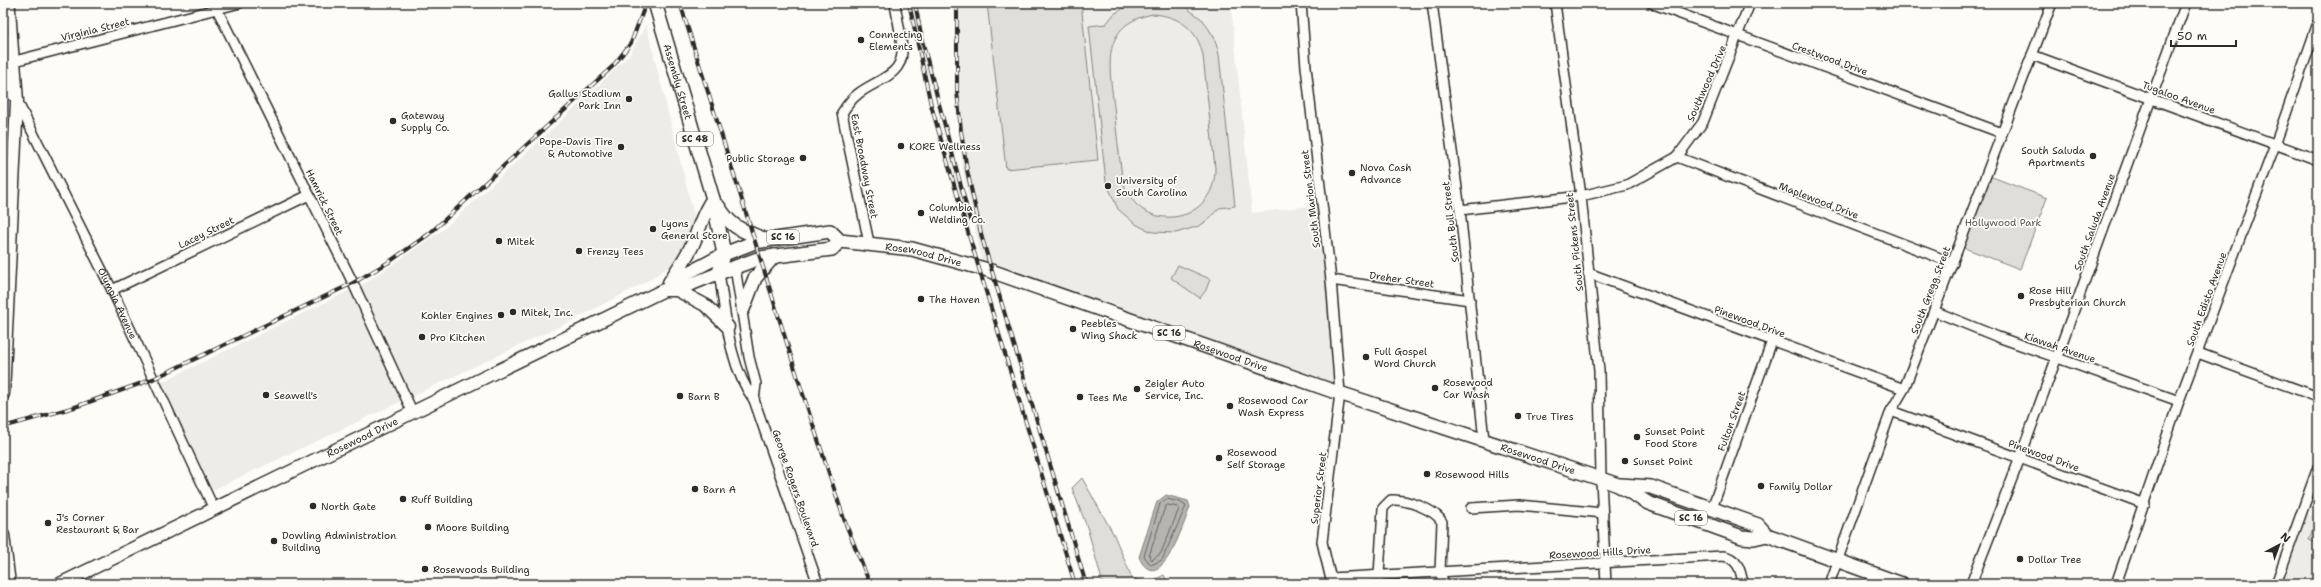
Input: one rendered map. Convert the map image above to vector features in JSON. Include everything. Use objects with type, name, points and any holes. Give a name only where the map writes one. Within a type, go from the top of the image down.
[{"type":"main road","name":"Assembly Street","points":[[655,3],[713,199],[724,254],[719,272]]},
{"type":"main road","name":"Olympia Avenue","points":[[3,39],[17,101]]},
{"type":"main road","name":"Olympia Avenue","points":[[3,73],[17,101]]},
{"type":"main road","points":[[3,394],[17,101]]},
{"type":"main road","points":[[728,327],[705,305],[670,287],[695,240],[704,211],[713,199],[726,220],[736,228],[766,240]]},
{"type":"main road","name":"Rosewood Drive","points":[[61,584],[412,411],[670,287],[724,254],[755,242],[830,231],[840,241],[869,242],[912,249],[988,270],[1340,393],[1618,485],[1648,503],[1742,537],[1754,538],[1767,535]]},
{"type":"main road","name":"Rosewood Drive","points":[[670,287],[760,258],[832,249],[840,241]]},
{"type":"main road","name":"Assembly Street","points":[[724,254],[735,267]]},
{"type":"main road","points":[[743,309],[755,278],[774,256]]},
{"type":"main road","name":"Rosewood Drive","points":[[1618,485],[1651,487],[1712,508],[1758,525],[1767,535],[1902,584]]},
{"type":"main road","points":[[3,535],[8,584]]},
{"type":"street","points":[[8,62],[7,15],[10,3]]},
{"type":"street","name":"Virginia Street","points":[[8,62],[215,6],[240,3]]},
{"type":"street","name":"East Broadway Street","points":[[869,242],[842,112],[857,94],[895,72],[900,64],[902,52],[895,3]]},
{"type":"street","name":"South Marion Street","points":[[1301,3],[1306,67],[1331,280],[1340,393]]},
{"type":"street","name":"South Bull Street","points":[[1432,3],[1460,210],[1484,440]]},
{"type":"street","name":"South Pickens Street","points":[[1555,3],[1581,196],[1599,371],[1601,479]]},
{"type":"street","name":"Crestwood Drive","points":[[1651,3],[2002,133]]},
{"type":"street","name":"Southwood Drive","points":[[1460,210],[1581,196],[1627,185],[1677,157],[1702,122],[1750,3]]},
{"type":"street","name":"South Saluda Avenue","points":[[1971,584],[2020,458],[2055,357],[2105,227],[2149,98],[2186,3]]},
{"type":"street","name":"South Gregg Street","points":[[1829,584],[1891,410],[1904,388],[2051,4]]},
{"type":"street","name":"Hamrick Street","points":[[215,6],[309,195],[412,411]]},
{"type":"street","name":"South Edisto Avenue","points":[[2116,584],[2145,504],[2179,401],[2275,144],[2318,22]]},
{"type":"street","name":"Tugaloo Avenue","points":[[2032,56],[2318,160]]},
{"type":"street","name":"Olympia Avenue","points":[[17,101],[112,290],[214,509]]},
{"type":"street","name":"Maplewood Drive","points":[[1677,157],[1953,263]]},
{"type":"street","name":"Lacey Street","points":[[112,290],[309,195]]},
{"type":"street","name":"George Rogers Boulevard","points":[[735,267],[743,309],[749,357],[756,384],[754,400]]},
{"type":"street","name":"George Rogers Boulevard","points":[[719,272],[736,367],[744,388],[754,400],[818,584]]},
{"type":"street","name":"Pinewood Drive","points":[[1588,273],[1904,388]]},
{"type":"street","name":"Dreher Street","points":[[1331,280],[1470,300]]},
{"type":"street","name":"Kiawah Avenue","points":[[1934,311],[2055,357],[2179,401]]},
{"type":"street","name":"Fulton Street","points":[[1712,508],[1772,341]]},
{"type":"street","points":[[2198,353],[2318,397]]},
{"type":"street","name":"Superior Street","points":[[1332,581],[1322,542],[1340,393]]},
{"type":"street","name":"Pinewood Drive","points":[[1891,410],[2145,504]]},
{"type":"street","points":[[2276,584],[2318,467]]},
{"type":"street","points":[[1601,479],[1606,584]]},
{"type":"street","points":[[1379,575],[1382,508],[1391,500],[1397,499],[1433,510],[1442,522],[1440,572],[1444,584]]},
{"type":"street","points":[[1471,508],[1519,505],[1603,514]]},
{"type":"street","name":"Rosewood Hills Drive","points":[[1332,581],[1379,575],[1727,556],[1739,566],[1743,584]]},
{"type":"shaded area","name":"University of South Carolina","points":[[958,3],[1257,3],[1231,6],[1252,213],[1318,205],[1338,396],[984,272],[962,166],[957,76]]},
{"type":"shaded area","points":[[646,24],[695,220],[691,241],[678,261],[644,283],[571,321],[213,490],[160,383],[367,282],[444,229],[590,94],[630,54]]},
{"type":"shaded area","points":[[2302,512],[2318,518],[2318,584],[2276,584]]},
{"type":"green space","points":[[987,3],[1081,3],[1098,160],[1006,169]]},
{"type":"green space","points":[[1132,3],[1180,3],[1203,20],[1214,37],[1219,54],[1235,206],[1219,208],[1207,221],[1199,226],[1176,233],[1153,232],[1143,228],[1134,223],[1118,209],[1106,182],[1089,26],[1106,24],[1114,14]],"holes":[[[1153,14],[1162,15],[1179,21],[1192,31],[1197,38],[1203,56],[1215,168],[1212,188],[1202,203],[1189,213],[1173,217],[1157,216],[1141,208],[1129,195],[1122,176],[1110,62],[1116,37],[1124,27],[1136,19]]]},
{"type":"green space","name":"Hollywood Park","points":[[1987,175],[2047,198],[2020,269],[1959,246]]},
{"type":"green space","points":[[1178,265],[1210,279],[1206,290],[1200,298],[1171,278]]},
{"type":"green space","points":[[1082,478],[1114,535],[1132,578],[1148,583],[1164,575],[1168,584],[1103,584],[1087,527],[1072,488]]},
{"type":"green space","points":[[2314,525],[2318,526],[2316,543],[2309,540]]},
{"type":"water","points":[[1166,495],[1188,501],[1190,507],[1180,534],[1169,556],[1162,565],[1156,569],[1149,569],[1143,564],[1139,557],[1157,502]]},
{"type":"railway","points":[[3,427],[75,407],[153,379],[353,283],[389,262],[429,234],[613,66],[631,43],[646,3]]},
{"type":"railway","points":[[680,3],[801,388],[845,522],[870,584]]},
{"type":"railway","points":[[909,3],[931,105],[967,229],[1075,584]]},
{"type":"railway","points":[[915,3],[922,40],[970,220]]},
{"type":"railway","points":[[957,3],[957,91],[961,131],[967,170],[982,238],[1086,584]]},
{"type":"place","name":"Connecting Elements","points":[[861,40]]},
{"type":"place","name":"Gallus Stadium Park Inn","points":[[629,99]]},
{"type":"place","name":"Gateway Supply Co.","points":[[393,121]]},
{"type":"place","name":"KORE Wellness","points":[[901,146]]},
{"type":"place","name":"Pope-Davis Tire & Automotive","points":[[621,147]]},
{"type":"place","name":"South Saluda Apartments","points":[[2093,156]]},
{"type":"place","name":"Public Storage","points":[[803,158]]},
{"type":"place","name":"Nova Cash Advance","points":[[1352,173]]},
{"type":"place","name":"University of South Carolina","points":[[1108,186]]},
{"type":"place","name":"Columbia Welding Co.","points":[[921,213]]},
{"type":"place","name":"Lyons General Store","points":[[653,229]]},
{"type":"place","name":"Mitek","points":[[499,241]]},
{"type":"place","name":"Frenzy Tees","points":[[579,251]]},
{"type":"place","name":"Rose Hill Presbyterian Church","points":[[2021,296]]},
{"type":"place","name":"The Haven","points":[[921,299]]},
{"type":"place","name":"Mitek, Inc.","points":[[513,312]]},
{"type":"place","name":"Kohler Engines","points":[[501,315]]},
{"type":"place","name":"Peebles Wing Shack","points":[[1073,329]]},
{"type":"place","name":"Pro Kitchen","points":[[422,337]]},
{"type":"place","name":"Full Gospel Word Church","points":[[1366,357]]},
{"type":"place","name":"Rosewood Car Wash","points":[[1435,388]]},
{"type":"place","name":"Zeigler Auto Service, Inc.","points":[[1137,389]]},
{"type":"place","name":"Seawell's","points":[[266,395]]},
{"type":"place","name":"Barn B","points":[[680,396]]},
{"type":"place","name":"Tees Me","points":[[1080,397]]},
{"type":"place","name":"Rosewood Car Wash Express","points":[[1230,406]]},
{"type":"place","name":"True Tires","points":[[1518,416]]},
{"type":"place","name":"Sunset Point Food Store","points":[[1637,437]]},
{"type":"place","name":"Rosewood Self Storage","points":[[1219,458]]},
{"type":"place","name":"Sunset Point","points":[[1625,461]]},
{"type":"place","name":"Rosewood Hills","points":[[1427,474]]},
{"type":"place","name":"Family Dollar","points":[[1761,486]]},
{"type":"place","name":"Barn A","points":[[695,489]]},
{"type":"place","name":"Ruff Building","points":[[403,499]]},
{"type":"place","name":"North Gate","points":[[313,506]]},
{"type":"place","name":"J's Corner Restaurant & Bar","points":[[48,523]]},
{"type":"place","name":"Moore Building","points":[[428,527]]},
{"type":"place","name":"Dowling Administration Building","points":[[274,541]]},
{"type":"place","name":"Dollar Tree","points":[[2020,559]]},
{"type":"place","name":"Rosewoods Building","points":[[425,569]]}]
